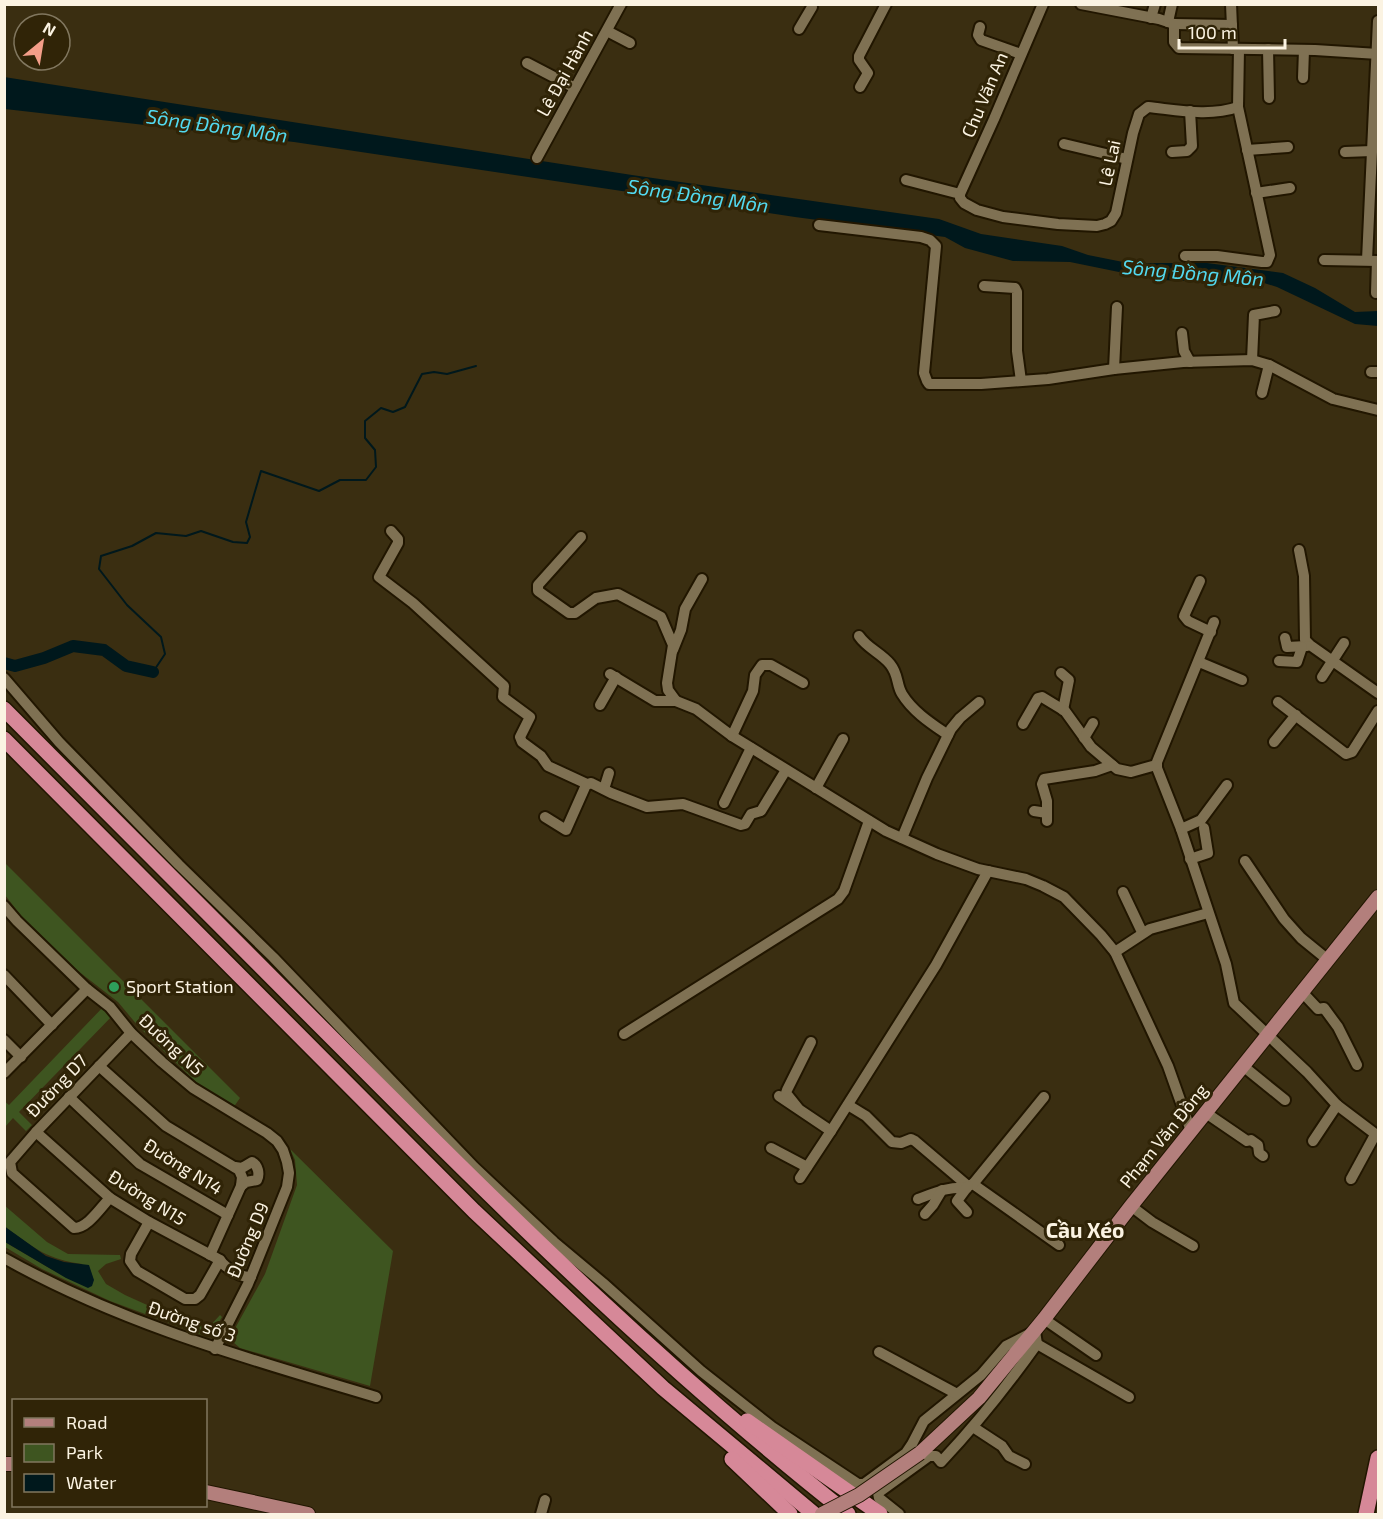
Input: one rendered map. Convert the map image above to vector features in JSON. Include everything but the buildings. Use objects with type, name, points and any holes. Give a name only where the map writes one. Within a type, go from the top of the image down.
[{"type":"highway","points":[[4,709],[489,1196],[676,1371],[775,1457],[848,1515]]},
{"type":"highway","points":[[4,739],[474,1211],[663,1388],[790,1515]]},
{"type":"highway","points":[[676,1371],[880,1515]]},
{"type":"highway","points":[[663,1388],[814,1515]]},
{"type":"highway","points":[[1366,1515],[1378,1458]]},
{"type":"main road","name":"Phạm Văn Đồng","points":[[822,1515],[859,1495],[920,1453],[979,1398],[1036,1338],[1044,1319],[1131,1206],[1378,897]]},
{"type":"main road","points":[[207,1492],[308,1515]]},
{"type":"street","name":"Lê Đại Hành","points":[[537,158],[621,4]]},
{"type":"street","points":[[860,87],[868,72],[859,60],[859,56],[886,4]]},
{"type":"street","name":"Chu Văn An","points":[[960,196],[1043,4]]},
{"type":"street","points":[[1081,4],[1171,23],[1232,26]]},
{"type":"street","points":[[1151,18],[1155,4]]},
{"type":"street","points":[[1172,4],[1171,23],[1175,32],[1174,42],[1179,48],[1377,54]]},
{"type":"street","points":[[1185,256],[1200,255],[1268,262],[1270,255],[1238,107],[1232,4]]},
{"type":"street","points":[[800,29],[811,5]]},
{"type":"street","points":[[1376,292],[1372,151],[1378,21]]},
{"type":"street","points":[[980,27],[978,35],[981,40],[1021,54]]},
{"type":"street","points":[[607,31],[630,43]]},
{"type":"street","points":[[1268,49],[1269,98]]},
{"type":"street","points":[[1303,78],[1304,50]]},
{"type":"street","points":[[527,63],[575,88]]},
{"type":"street","name":"Lê Lai","points":[[906,180],[960,196],[964,203],[977,210],[1003,217],[1097,226],[1111,221],[1116,213],[1136,122],[1142,110],[1148,107],[1211,113],[1238,107]]},
{"type":"street","points":[[1172,152],[1187,151],[1192,146],[1190,111]]},
{"type":"street","points":[[1064,144],[1127,159]]},
{"type":"street","points":[[1247,150],[1288,147]]},
{"type":"street","points":[[1345,152],[1372,151]]},
{"type":"street","points":[[1256,193],[1290,188]]},
{"type":"street","points":[[819,225],[921,237],[930,240],[936,246],[924,373],[929,384],[971,385],[1190,362],[1252,360],[1269,364],[1333,399],[1378,410]]},
{"type":"street","points":[[1324,260],[1374,261]]},
{"type":"street","points":[[984,286],[1015,288],[1017,292],[1017,351],[1022,381]]},
{"type":"street","points":[[1114,369],[1117,308]]},
{"type":"street","points":[[1252,360],[1254,315],[1275,311]]},
{"type":"street","points":[[1182,333],[1184,351],[1190,362]]},
{"type":"street","points":[[1262,393],[1269,364]]},
{"type":"street","points":[[391,531],[398,541],[379,577],[413,603],[504,686],[502,697],[530,718],[520,740],[548,766],[647,807],[683,804],[741,825],[745,824],[752,814],[761,811],[786,770]]},
{"type":"street","points":[[581,537],[538,585],[539,593],[569,613],[575,613],[596,598],[618,594],[624,596],[664,620],[673,650]]},
{"type":"street","points":[[1279,661],[1298,662],[1306,646],[1304,576],[1299,550]]},
{"type":"street","points":[[676,701],[668,690],[667,683],[673,650],[681,630],[685,609],[702,579]]},
{"type":"street","points":[[1200,581],[1185,616],[1188,621],[1213,627],[1156,765],[1181,830],[1226,964],[1234,1003],[1326,1090],[1337,1104],[1377,1135],[1351,1179]]},
{"type":"street","points":[[859,636],[896,672],[900,688],[908,702],[921,716],[948,735]]},
{"type":"street","points":[[1285,638],[1287,647],[1306,646],[1333,660],[1378,693]]},
{"type":"street","points":[[1322,677],[1344,643]]},
{"type":"street","points":[[1199,662],[1242,680]]},
{"type":"street","points":[[732,736],[753,691],[755,675],[762,665],[771,665],[803,683]]},
{"type":"street","points":[[1061,673],[1069,680],[1063,710]]},
{"type":"street","points":[[600,705],[613,676],[655,701],[676,701],[696,710],[786,770],[869,821],[902,838],[937,854],[988,871],[1026,879],[1064,897],[1115,952],[1168,1066],[1191,1131]]},
{"type":"street","points":[[4,678],[59,742],[273,957],[474,1167],[554,1242],[701,1371],[772,1427],[861,1485],[906,1453],[924,1421],[981,1375],[1006,1346],[1036,1338],[1129,1397]]},
{"type":"street","points":[[1023,724],[1040,696],[1063,710],[1096,752],[1112,765],[1131,772],[1156,765]]},
{"type":"street","points":[[902,838],[948,735],[960,718],[979,702]]},
{"type":"street","points":[[1278,702],[1346,754],[1352,752],[1378,711]]},
{"type":"street","points":[[1274,742],[1296,715]]},
{"type":"street","points":[[1084,738],[1093,723]]},
{"type":"street","points":[[816,788],[843,739]]},
{"type":"street","points":[[724,803],[751,748]]},
{"type":"street","points":[[1047,814],[1042,789],[1044,779],[1095,771],[1112,765]]},
{"type":"street","points":[[604,789],[609,773]]},
{"type":"street","points":[[544,817],[566,830],[588,784]]},
{"type":"street","points":[[1181,830],[1201,819],[1227,785]]},
{"type":"street","points":[[1037,798],[1047,814]]},
{"type":"street","points":[[1034,811],[1047,814]]},
{"type":"street","points":[[624,1034],[838,899],[844,891],[869,821]]},
{"type":"street","points":[[1190,860],[1208,853],[1204,828]]},
{"type":"street","points":[[1245,861],[1284,919],[1301,938],[1328,960]]},
{"type":"street","points":[[800,1178],[936,965],[988,871]]},
{"type":"street","points":[[1123,892],[1142,932]]},
{"type":"street","name":"Đường N5","points":[[4,906],[87,989],[110,1007],[131,1033],[193,1088],[277,1141]]},
{"type":"street","points":[[1115,952],[1142,932],[1208,913]]},
{"type":"street","points":[[4,975],[52,1025]]},
{"type":"street","points":[[4,1073],[87,989]]},
{"type":"street","points":[[1302,992],[1318,1009],[1324,1008],[1338,1027],[1357,1065]]},
{"type":"street","name":"Đường D7","points":[[110,1198],[85,1224],[74,1228],[12,1173],[10,1162],[131,1033]]},
{"type":"street","points":[[4,1040],[21,1057]]},
{"type":"street","points":[[798,1108],[786,1093],[811,1042]]},
{"type":"street","points":[[99,1066],[166,1126],[235,1167],[242,1176],[241,1186],[228,1215],[205,1288],[195,1299],[185,1299],[136,1271],[130,1261],[131,1254],[149,1222]]},
{"type":"street","points":[[1243,1066],[1285,1100]]},
{"type":"street","points":[[779,1096],[831,1131]]},
{"type":"street","name":"Đường N14","points":[[69,1097],[140,1164],[228,1215]]},
{"type":"street","points":[[967,1212],[957,1200],[1044,1097]]},
{"type":"street","points":[[1313,1140],[1337,1104]]},
{"type":"street","points":[[848,1105],[866,1116],[892,1142],[912,1139],[970,1186],[1059,1245]]},
{"type":"street","points":[[1206,1113],[1240,1138],[1247,1142],[1251,1140],[1258,1145],[1259,1153],[1263,1156]]},
{"type":"street","name":"Đường N15","points":[[36,1132],[110,1198],[215,1258],[226,1260],[248,1272],[251,1277]]},
{"type":"street","name":"Đường D9","points":[[215,1348],[251,1277],[288,1183],[289,1173],[285,1156],[277,1141]]},
{"type":"street","points":[[771,1148],[807,1167]]},
{"type":"street","points":[[235,1167],[242,1168],[252,1162],[258,1170],[257,1180],[248,1181],[241,1186]]},
{"type":"street","points":[[918,1199],[942,1190],[970,1186]]},
{"type":"street","points":[[925,1214],[942,1190]]},
{"type":"street","points":[[1131,1206],[1152,1222],[1193,1246]]},
{"type":"street","name":"Đường số 3","points":[[4,1258],[65,1290],[116,1313],[215,1348],[376,1397]]},
{"type":"street","points":[[1044,1319],[1096,1355]]},
{"type":"street","points":[[899,1515],[879,1498],[878,1492],[929,1456],[936,1456],[941,1462],[974,1427],[1011,1381],[1036,1338]]},
{"type":"street","points":[[879,1352],[957,1394]]},
{"type":"street","points":[[974,1427],[1002,1446],[1009,1456],[1025,1464]]},
{"type":"street","points":[[542,1515],[545,1500]]},
{"type":"green space","name":"Sport Station","points":[[4,862],[240,1098],[233,1108],[197,1083],[138,1026],[118,1002],[78,971],[22,917],[5,895]]},
{"type":"green space","points":[[106,1004],[115,1013],[19,1112],[32,1125],[26,1131],[13,1118],[5,1127],[4,1101],[9,1105]]},
{"type":"green space","points":[[290,1149],[393,1251],[370,1386],[240,1348],[233,1342],[232,1334],[265,1274],[297,1185],[295,1160]]},
{"type":"green space","points":[[4,1205],[47,1242],[68,1254],[120,1255],[121,1259],[106,1264],[98,1271],[106,1284],[125,1295],[187,1323],[209,1327],[220,1315],[222,1317],[212,1333],[202,1335],[110,1301],[42,1269],[5,1247],[5,1242],[51,1269],[88,1286],[82,1264],[42,1252],[8,1229],[5,1226]]},
{"type":"water","name":"Sông Đồng Môn","points":[[4,77],[632,175],[939,219],[981,234],[1062,246],[1088,255],[1128,263],[1207,263],[1283,273],[1315,288],[1355,312],[1378,311],[1378,326],[1355,324],[1264,283],[1158,280],[1070,262],[1013,261],[965,248],[945,237],[795,217],[294,142],[5,109]]},
{"type":"water","points":[[4,1226],[46,1256],[64,1262],[89,1265],[94,1280],[92,1286],[88,1288],[66,1278],[5,1242]]},
{"type":"waterway","points":[[153,672],[165,654],[161,637],[127,605],[99,569],[101,556],[132,546],[156,533],[186,536],[201,531],[233,542],[247,543],[250,537],[246,522],[261,471],[319,491],[340,480],[366,480],[376,467],[375,450],[365,438],[365,421],[381,408],[393,412],[405,407],[422,374],[434,372],[447,374],[476,366]]},
{"type":"waterway","points":[[4,663],[15,666],[44,658],[73,646],[104,650],[126,666],[153,672]]},
{"type":"place","name":"Sport Station","points":[[114,987]]},
{"type":"district","name":"Cầu Xéo","points":[[1085,1231]]}]
